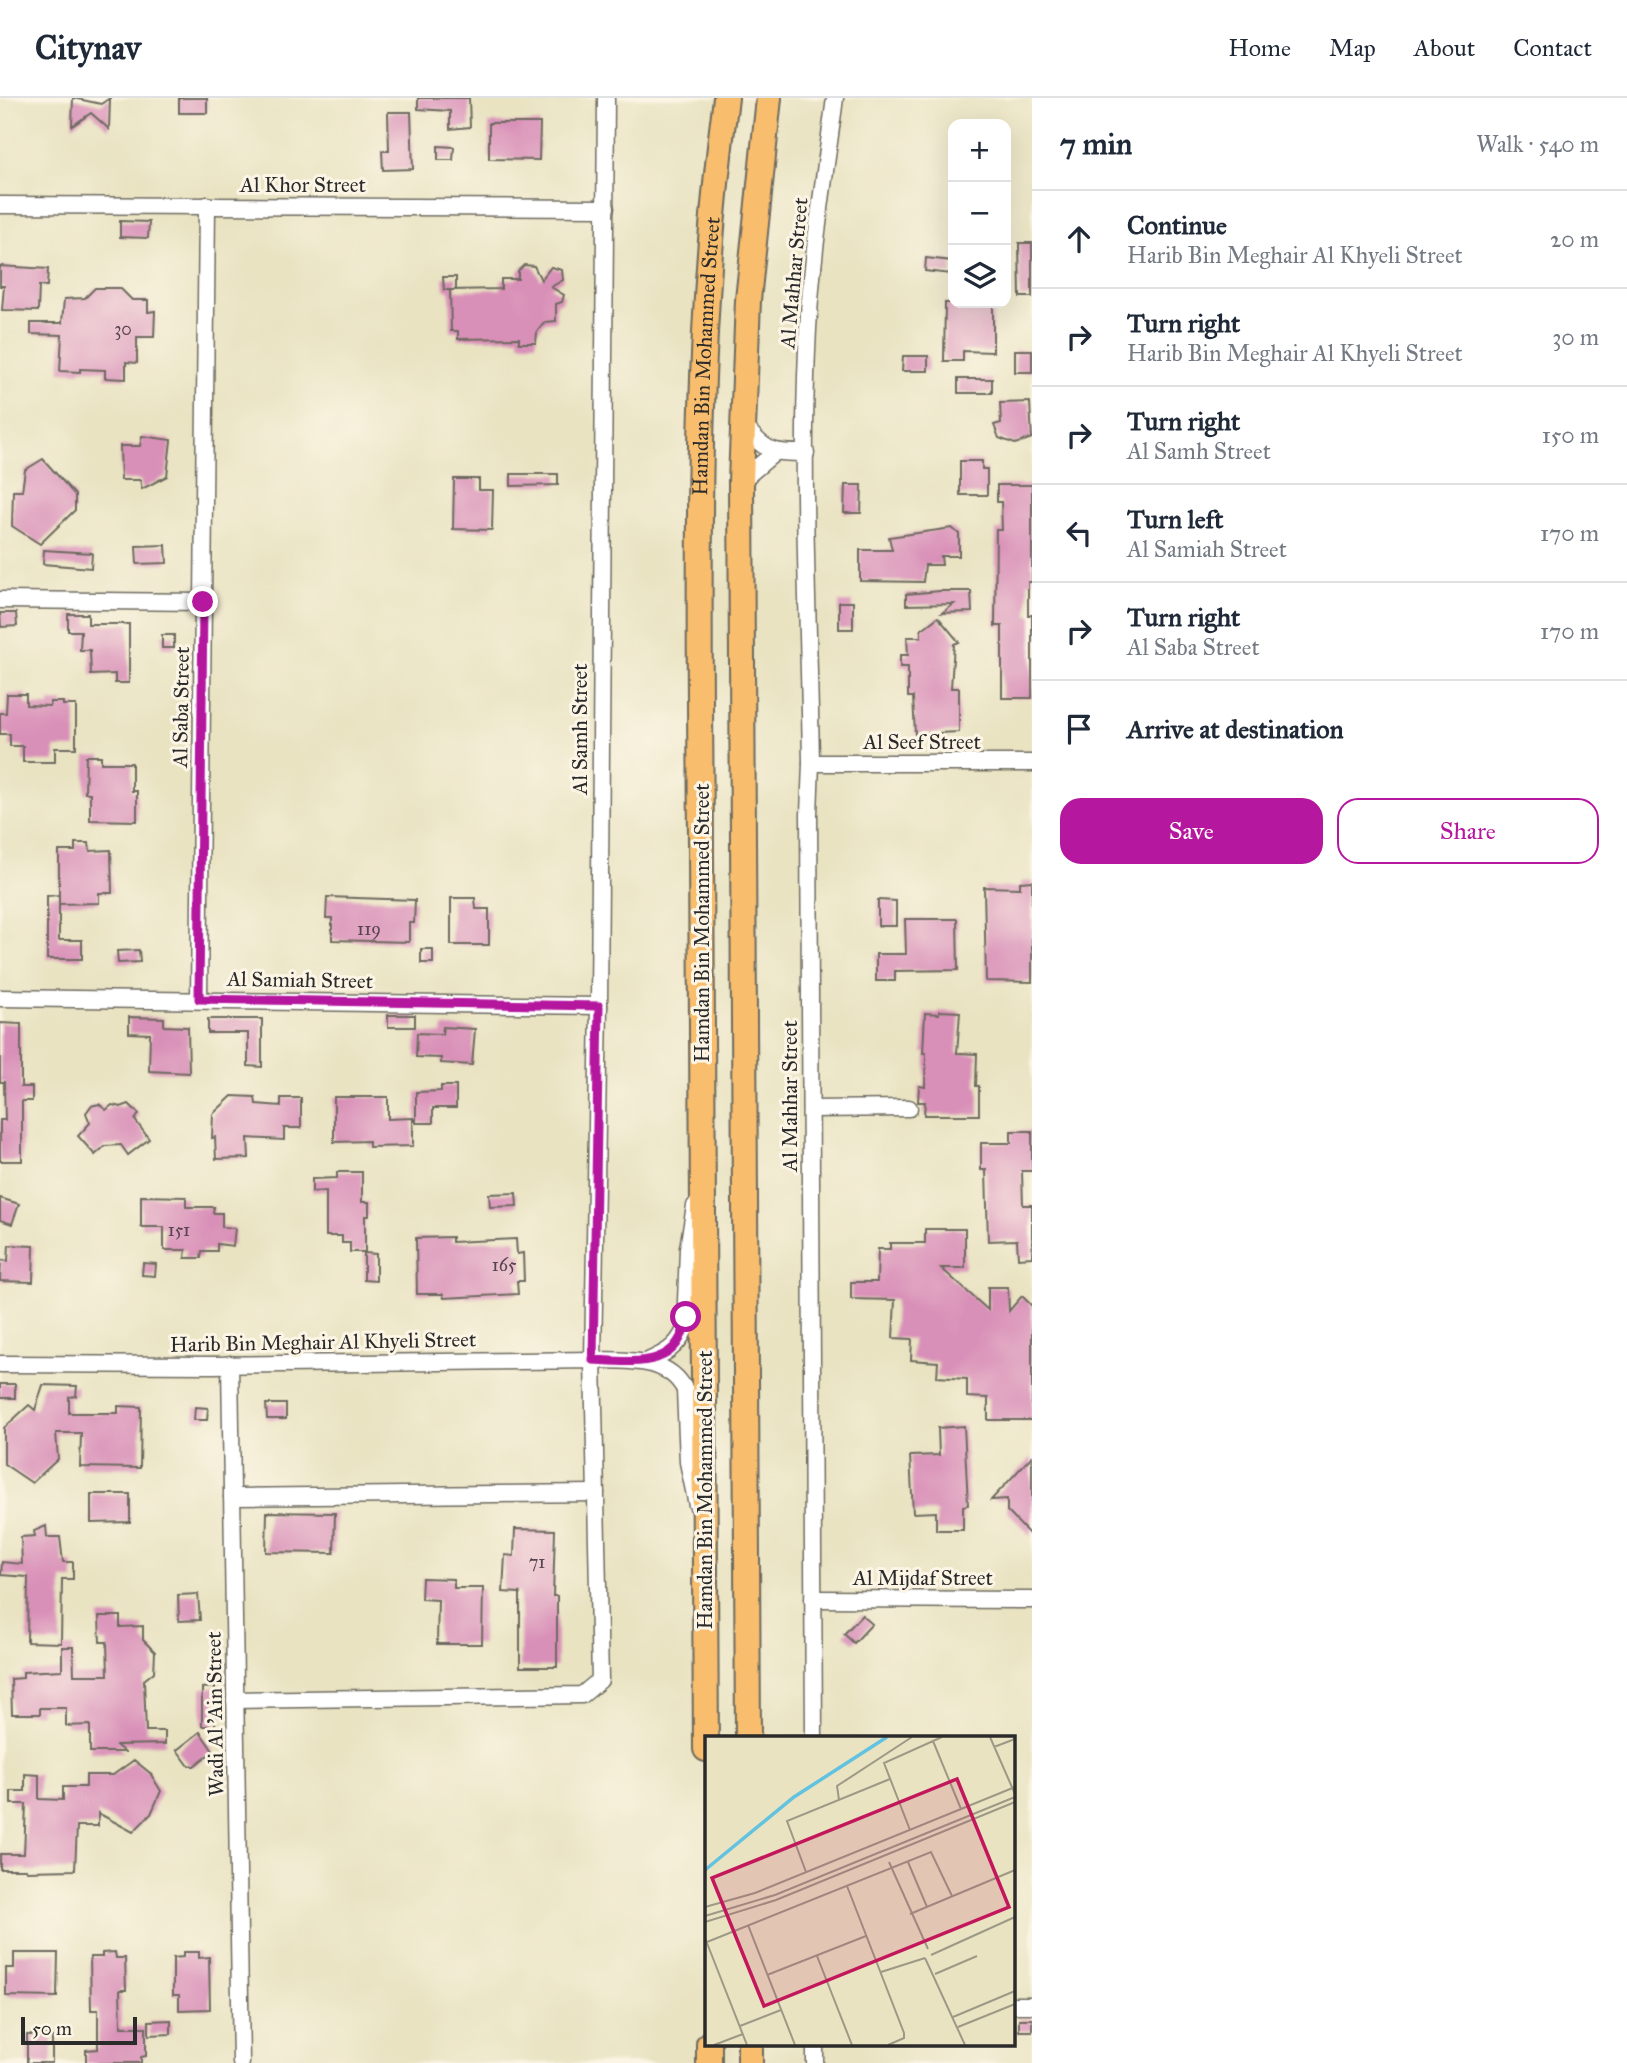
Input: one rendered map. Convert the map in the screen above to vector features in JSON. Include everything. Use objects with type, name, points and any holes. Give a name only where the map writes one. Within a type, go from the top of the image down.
[{"type":"main road","name":"Hamdan Bin Mohammed Street","points":[[706,1736],[699,593],[703,362],[726,98]]},
{"type":"main road","name":"Hamdan Bin Mohammed Street","points":[[748,1736],[741,481],[748,300],[769,98]]},
{"type":"street","name":"Al Samh Street","points":[[235,1700],[582,1695],[600,1680],[593,1360],[599,1006],[606,98]]},
{"type":"street","name":"Al Mahhar Street","points":[[814,1736],[809,814],[811,763],[806,453],[809,325],[835,98]]},
{"type":"street","name":"Al Khor Street","points":[[0,205],[606,208]]},
{"type":"street","name":"Al Saba Street","points":[[199,999],[207,205]]},
{"type":"street","points":[[743,424],[762,445],[774,453],[806,453]]},
{"type":"street","points":[[741,481],[774,453]]},
{"type":"street","points":[[0,600],[203,602]]},
{"type":"street","name":"Al Seef Street","points":[[811,763],[1032,763]]},
{"type":"street","name":"Al Samiah Street","points":[[0,998],[599,1006]]},
{"type":"street","points":[[811,1109],[909,1108]]},
{"type":"street","points":[[646,1362],[672,1349],[685,1329],[688,1248],[703,1173]]},
{"type":"street","name":"Harib Bin Meghair Al Khyeli Street","points":[[0,1364],[593,1360],[646,1362],[672,1372],[685,1390],[689,1470],[704,1527]]},
{"type":"street","name":"Wadi Al 'Ain Street","points":[[230,1364],[241,2063]]},
{"type":"street","points":[[232,1497],[596,1493]]},
{"type":"street","name":"Al Mijdaf Street","points":[[813,1599],[1032,1600]]},
{"type":"street","points":[[1014,2005],[1032,2005]]},
{"type":"building","points":[[73,98],[101,104],[110,98],[109,129],[91,113],[72,126]]},
{"type":"building","points":[[179,98],[207,98],[207,113],[179,113]]},
{"type":"building","points":[[418,98],[469,98],[470,127],[450,129],[450,111],[418,109]]},
{"type":"building","points":[[388,112],[411,112],[413,169],[383,170],[382,151],[389,151]]},
{"type":"building","points":[[489,123],[540,123],[539,160],[489,159]]},
{"type":"building","points":[[438,146],[454,147],[453,160],[438,160]]},
{"type":"building","points":[[120,221],[149,222],[148,238],[120,237]]},
{"type":"building","points":[[1019,243],[1032,243],[1032,297],[1020,297]]},
{"type":"building","points":[[926,258],[948,261],[948,274],[925,271]]},
{"type":"building","points":[[524,265],[534,266],[541,280],[551,267],[562,270],[563,280],[551,287],[564,295],[562,302],[556,304],[556,321],[545,322],[537,332],[536,343],[519,343],[519,338],[458,339],[458,331],[451,331],[450,290],[501,289],[501,279],[518,279],[518,271]]},
{"type":"building","points":[[0,266],[48,269],[47,286],[39,286],[38,311],[2,310],[4,286],[0,286]]},
{"type":"building","points":[[443,277],[456,277],[456,290],[444,290]]},
{"type":"building","points":[[95,288],[120,288],[132,300],[148,300],[148,312],[155,311],[154,337],[137,337],[137,363],[126,362],[126,379],[105,378],[105,370],[60,371],[62,335],[31,334],[31,323],[62,323],[64,299],[85,298]]},
{"type":"building","points":[[945,303],[948,303],[948,308],[993,308],[993,352],[963,351],[963,361],[944,361]]},
{"type":"building","points":[[1015,350],[1032,350],[1032,372],[1015,372]]},
{"type":"building","points":[[903,356],[928,356],[928,371],[902,371]]},
{"type":"building","points":[[958,379],[992,379],[992,393],[958,393]]},
{"type":"building","points":[[1030,402],[1032,438],[1015,444],[999,438],[994,425],[1001,423],[1000,403]]},
{"type":"building","points":[[142,436],[171,440],[167,476],[142,489],[140,480],[121,480],[120,446],[140,446]]},
{"type":"building","points":[[43,459],[75,495],[75,510],[40,544],[12,526],[13,491],[22,491],[25,470]]},
{"type":"building","points":[[960,461],[982,461],[982,469],[987,469],[987,495],[960,495]]},
{"type":"building","points":[[511,474],[558,474],[558,485],[511,486]]},
{"type":"building","points":[[454,479],[479,479],[479,490],[493,490],[492,530],[453,529]]},
{"type":"building","points":[[845,485],[862,485],[861,513],[844,513]]},
{"type":"building","points":[[997,485],[1032,485],[1032,582],[1028,582],[1028,615],[1032,615],[1032,698],[1002,698],[1002,626],[995,626],[996,530],[1002,530]]},
{"type":"building","points":[[952,528],[959,534],[959,556],[941,556],[942,565],[925,565],[923,582],[860,581],[860,550],[892,550],[889,537]]},
{"type":"building","points":[[166,545],[167,563],[137,564],[136,546]]},
{"type":"building","points":[[44,550],[92,553],[91,568],[43,564]]},
{"type":"building","points":[[971,591],[972,612],[942,613],[954,604],[906,605],[906,594]]},
{"type":"building","points":[[839,602],[853,602],[853,629],[839,629]]},
{"type":"building","points":[[0,613],[16,613],[17,626],[1,627]]},
{"type":"building","points":[[68,614],[88,614],[88,624],[129,624],[129,683],[115,683],[115,674],[91,675],[90,650],[80,650],[81,631],[68,631]]},
{"type":"building","points":[[938,617],[959,642],[954,644],[951,688],[959,688],[959,732],[915,734],[913,697],[908,697],[908,667],[900,667],[900,655],[908,655],[907,637],[921,637],[921,630]]},
{"type":"building","points":[[162,635],[174,635],[174,648],[162,648]]},
{"type":"building","points":[[7,694],[26,694],[26,705],[50,706],[50,702],[63,702],[63,705],[76,705],[76,748],[55,748],[55,762],[23,762],[23,746],[10,746],[10,734],[0,734],[0,713],[6,713]]},
{"type":"building","points":[[86,756],[101,756],[101,763],[132,763],[132,791],[137,791],[137,821],[90,820],[90,793],[85,793]]},
{"type":"building","points":[[75,843],[89,843],[90,851],[111,850],[112,893],[99,893],[99,903],[59,904],[59,851],[75,851]]},
{"type":"building","points":[[1032,881],[1032,982],[986,981],[984,887],[1020,888],[1020,882]]},
{"type":"building","points":[[59,895],[59,940],[82,940],[82,959],[47,959],[47,896]]},
{"type":"building","points":[[327,897],[415,900],[414,923],[409,923],[409,942],[332,940],[332,918],[326,918]]},
{"type":"building","points":[[451,898],[475,898],[476,909],[489,909],[489,945],[451,945]]},
{"type":"building","points":[[878,900],[896,901],[896,926],[878,926]]},
{"type":"building","points":[[905,919],[957,919],[958,970],[895,971],[895,981],[876,981],[876,954],[906,954]]},
{"type":"building","points":[[421,949],[433,949],[433,963],[421,963]]},
{"type":"building","points":[[139,950],[140,962],[118,963],[117,951]]},
{"type":"building","points":[[939,1011],[960,1012],[957,1053],[977,1054],[979,1115],[924,1115],[925,1102],[918,1102],[919,1086],[925,1087],[925,1013],[939,1014]]},
{"type":"building","points":[[388,1015],[415,1015],[415,1027],[388,1027]]},
{"type":"building","points":[[129,1017],[164,1018],[164,1026],[188,1027],[189,1073],[149,1071],[150,1034],[129,1033]]},
{"type":"building","points":[[208,1019],[262,1019],[262,1067],[248,1066],[248,1033],[208,1033]]},
{"type":"building","points":[[0,1023],[21,1024],[21,1087],[32,1087],[32,1101],[22,1101],[22,1161],[0,1161],[0,1120],[5,1120],[4,1082],[0,1082]]},
{"type":"building","points":[[443,1027],[475,1029],[472,1065],[441,1063],[441,1058],[416,1057],[417,1033],[442,1034]]},
{"type":"building","points":[[441,1086],[456,1086],[456,1108],[433,1108],[433,1123],[416,1123],[416,1092],[441,1091]]},
{"type":"building","points":[[232,1096],[255,1097],[256,1104],[281,1106],[281,1098],[301,1098],[301,1128],[284,1128],[284,1140],[248,1138],[249,1158],[216,1159],[215,1137],[212,1138],[213,1114]]},
{"type":"building","points":[[334,1097],[388,1097],[388,1119],[413,1118],[413,1146],[369,1147],[369,1141],[334,1142]]},
{"type":"building","points":[[99,1104],[106,1110],[112,1105],[121,1107],[129,1104],[139,1114],[135,1120],[149,1139],[128,1155],[121,1145],[105,1146],[95,1155],[78,1136],[90,1123],[86,1113],[91,1106]]},
{"type":"building","points":[[1011,1131],[1032,1131],[1032,1171],[1022,1171],[1023,1205],[1032,1205],[1032,1257],[1018,1258],[1017,1240],[988,1241],[986,1170],[981,1170],[981,1143],[1011,1143]]},
{"type":"building","points":[[337,1172],[362,1172],[362,1202],[369,1202],[369,1216],[365,1216],[365,1252],[350,1252],[350,1243],[342,1243],[342,1236],[326,1236],[326,1191],[312,1192],[312,1179],[337,1178]]},
{"type":"building","points":[[516,1193],[517,1206],[490,1207],[489,1194]]},
{"type":"building","points":[[141,1196],[186,1197],[186,1207],[214,1207],[213,1213],[222,1213],[222,1227],[235,1228],[233,1246],[217,1244],[217,1251],[202,1251],[201,1258],[185,1258],[186,1250],[164,1250],[164,1227],[141,1227]]},
{"type":"building","points":[[0,1198],[19,1204],[12,1224],[0,1220]]},
{"type":"building","points":[[925,1229],[965,1229],[965,1268],[941,1268],[988,1310],[988,1287],[1008,1287],[1009,1311],[1022,1296],[1032,1306],[1032,1420],[988,1420],[988,1398],[967,1397],[967,1379],[937,1377],[938,1362],[911,1360],[912,1339],[893,1338],[895,1300],[851,1299],[851,1282],[877,1282],[878,1249],[890,1249],[890,1243],[925,1243]]},
{"type":"building","points":[[452,1237],[452,1242],[516,1239],[517,1254],[523,1253],[524,1281],[517,1281],[518,1294],[444,1298],[443,1294],[417,1294],[416,1238]]},
{"type":"building","points":[[9,1245],[34,1246],[33,1282],[0,1281],[1,1260],[8,1261]]},
{"type":"building","points":[[364,1253],[376,1254],[376,1281],[364,1280]]},
{"type":"building","points":[[143,1263],[156,1264],[155,1276],[142,1275]]},
{"type":"building","points":[[0,1384],[15,1384],[15,1398],[0,1398]]},
{"type":"building","points":[[43,1385],[77,1386],[76,1396],[69,1397],[69,1413],[118,1413],[118,1406],[141,1407],[140,1468],[80,1467],[81,1433],[56,1433],[58,1459],[32,1483],[4,1464],[4,1428],[29,1405],[35,1410]]},
{"type":"building","points":[[266,1404],[286,1404],[286,1419],[267,1419]]},
{"type":"building","points":[[195,1407],[208,1408],[207,1420],[194,1420]]},
{"type":"building","points":[[964,1426],[968,1505],[963,1506],[963,1530],[936,1530],[936,1512],[913,1513],[910,1456],[939,1455],[938,1428]]},
{"type":"building","points":[[1032,1456],[1032,1537],[1007,1511],[1007,1499],[991,1500]]},
{"type":"building","points":[[91,1494],[130,1494],[130,1522],[91,1523]]},
{"type":"building","points":[[267,1512],[335,1513],[334,1553],[266,1552]]},
{"type":"building","points":[[46,1526],[47,1537],[60,1537],[63,1562],[73,1562],[73,1579],[62,1579],[61,1643],[27,1642],[28,1577],[1,1575],[2,1562],[22,1564],[21,1537],[35,1536],[34,1531]]},
{"type":"building","points":[[515,1529],[555,1530],[553,1596],[557,1596],[557,1667],[520,1667],[520,1593],[503,1592],[505,1555],[514,1556]]},
{"type":"building","points":[[422,1578],[454,1579],[454,1588],[483,1588],[482,1644],[437,1644],[438,1600],[421,1599]]},
{"type":"building","points":[[198,1594],[200,1620],[179,1621],[178,1595]]},
{"type":"building","points":[[862,1615],[872,1624],[854,1643],[844,1634]]},
{"type":"building","points":[[99,1616],[120,1616],[120,1627],[143,1626],[143,1640],[155,1652],[154,1672],[144,1680],[146,1731],[165,1731],[165,1744],[116,1745],[124,1752],[90,1752],[90,1725],[66,1726],[66,1708],[40,1708],[40,1714],[12,1714],[11,1679],[23,1678],[23,1672],[62,1670],[62,1647],[73,1647],[74,1675],[108,1675],[107,1642],[100,1642]]},
{"type":"building","points":[[215,1687],[215,1726],[202,1726],[202,1688]]},
{"type":"building","points":[[200,1732],[213,1751],[194,1766],[189,1766],[177,1750]]},
{"type":"building","points":[[134,1760],[150,1773],[161,1791],[151,1814],[133,1832],[98,1813],[98,1826],[77,1826],[75,1870],[0,1869],[0,1854],[24,1854],[26,1804],[11,1804],[11,1791],[25,1791],[25,1774],[39,1775],[39,1799],[63,1800],[63,1787],[86,1787],[86,1775],[113,1775]]},
{"type":"building","points":[[115,1952],[116,1958],[125,1958],[126,1990],[120,1990],[121,2027],[146,2027],[146,2056],[141,2057],[141,2063],[86,2063],[86,2050],[98,2049],[98,2010],[91,2010],[90,1957],[102,1957],[102,1953]]},
{"type":"building","points":[[183,1952],[199,1952],[199,1958],[209,1957],[210,2009],[179,2010],[179,1995],[173,1995],[173,1958],[183,1957]]},
{"type":"building","points":[[14,1953],[58,1953],[57,1997],[6,1996],[6,1968],[14,1968]]},
{"type":"building","points":[[1019,2019],[1032,2019],[1032,2031],[1019,2031]]},
{"type":"building","points":[[171,2020],[171,2034],[149,2035],[149,2021]]},
{"type":"building","points":[[27,2035],[52,2035],[52,2063],[27,2063]]},
{"type":"route","points":[[203,602],[199,999],[599,1006],[593,1360],[646,1362],[672,1349],[680,1340],[686,1317]]}]
